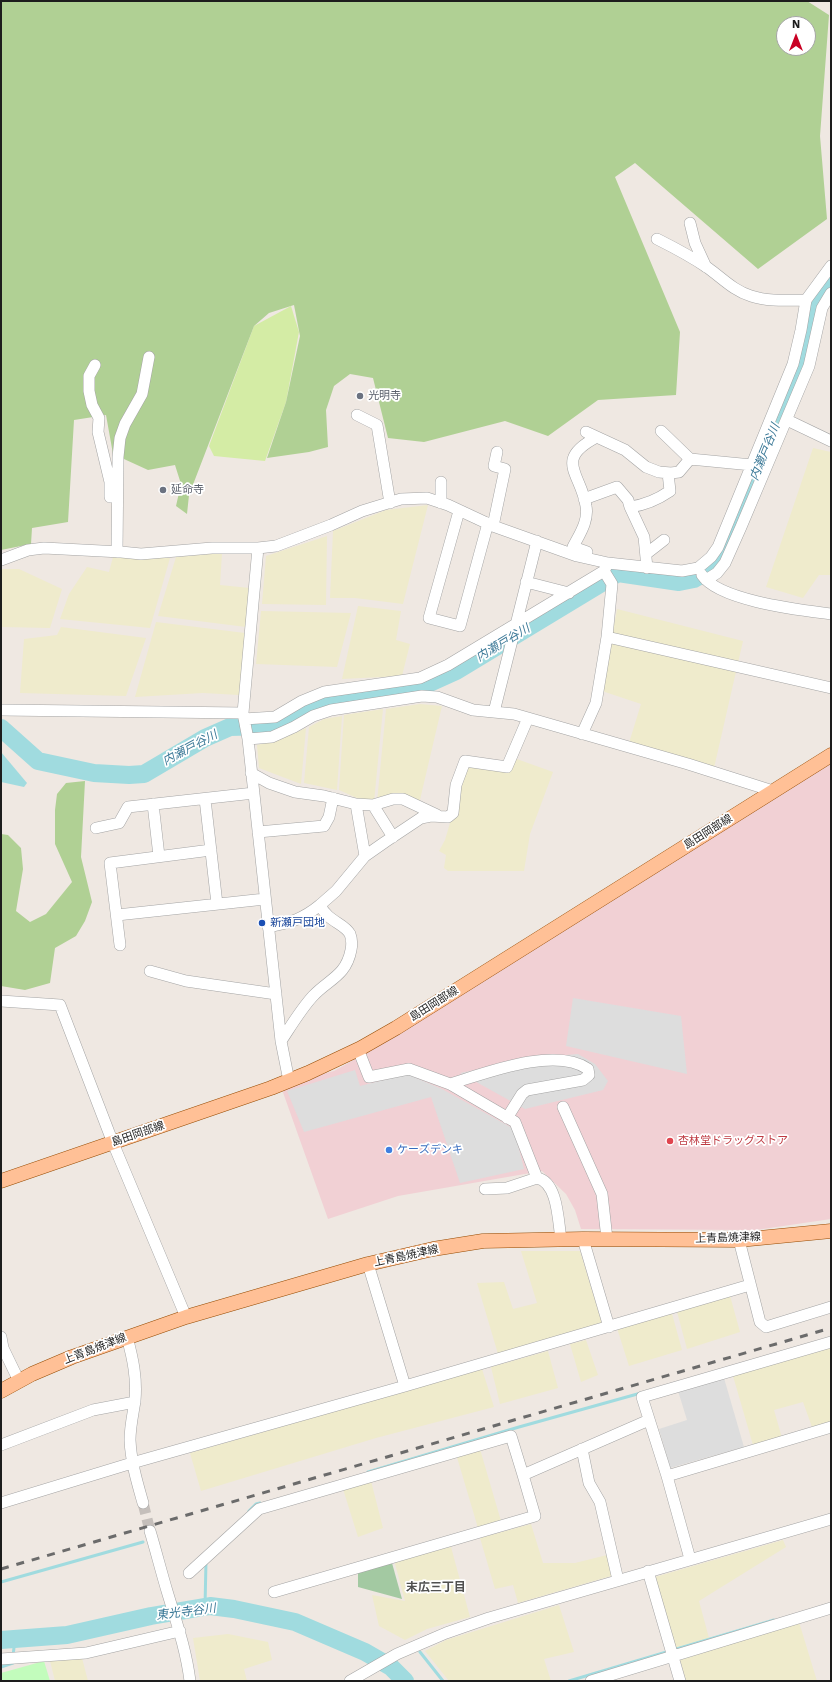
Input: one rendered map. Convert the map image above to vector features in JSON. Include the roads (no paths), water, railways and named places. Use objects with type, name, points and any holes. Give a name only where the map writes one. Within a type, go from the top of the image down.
[{"type":"main road","name":"島田岡部線","points":[[1,1181],[289,1081],[358,1049],[442,999],[831,755]]},
{"type":"main road","name":"上青島焼津線","points":[[1,1391],[18,1381],[72,1357],[186,1317],[368,1264],[433,1249],[484,1241],[583,1238],[739,1240],[831,1231]]},
{"type":"street","points":[[690,223],[695,243],[706,267]]},
{"type":"street","points":[[657,239],[677,249],[706,267],[737,291],[752,297],[806,302],[822,308]]},
{"type":"street","points":[[541,542],[562,543],[587,552],[647,561],[682,571],[698,568],[711,558],[718,548],[793,364],[799,343],[806,302],[831,266]]},
{"type":"street","points":[[706,580],[717,573],[725,563],[809,366],[822,308],[831,293]]},
{"type":"street","points":[[114,551],[120,438],[125,424],[142,394],[149,357]]},
{"type":"street","points":[[94,365],[89,376],[89,391],[92,405],[99,418],[98,432],[110,482],[114,551]]},
{"type":"street","points":[[357,415],[377,425],[390,503]]},
{"type":"street","points":[[787,420],[831,441]]},
{"type":"street","points":[[661,431],[690,459],[752,465]]},
{"type":"street","points":[[586,432],[625,450],[646,467],[659,472],[679,472],[690,459]]},
{"type":"street","points":[[573,547],[585,522],[587,507],[573,470],[573,458],[578,448],[596,437]]},
{"type":"street","points":[[762,439],[776,445]]},
{"type":"street","points":[[459,511],[428,618],[460,626],[491,525],[505,469],[494,466],[497,452]]},
{"type":"street","points":[[630,507],[642,505],[670,491],[668,473]]},
{"type":"street","points":[[441,482],[441,503]]},
{"type":"street","points":[[584,499],[617,487],[628,500],[644,537],[647,561]]},
{"type":"street","points":[[1,560],[28,550],[44,548],[114,551],[141,554],[212,548],[258,548],[276,546],[362,511],[401,499],[427,498],[491,525],[606,567],[612,584],[607,637],[596,703],[582,734]]},
{"type":"street","points":[[1,710],[275,716],[302,701],[324,692],[420,678],[448,666],[569,593],[606,567],[647,561],[664,540]]},
{"type":"street","points":[[494,712],[526,582],[541,542]]},
{"type":"street","points":[[258,548],[244,716],[254,793],[281,1041],[289,1081]]},
{"type":"street","points":[[698,568],[706,580],[718,587],[750,600],[831,614]]},
{"type":"street","points":[[526,582],[569,593]]},
{"type":"street","points":[[607,637],[831,688]]},
{"type":"street","points":[[247,736],[272,737],[313,716],[331,710],[422,696],[437,697],[473,710],[514,714],[688,764],[774,791]]},
{"type":"street","points":[[268,927],[286,924],[306,916],[336,891],[365,856],[421,818],[431,816],[448,817],[453,813],[456,785],[465,761],[507,767],[528,718]]},
{"type":"street","points":[[251,773],[268,783],[295,792],[333,798],[356,804],[373,805],[392,799],[403,799],[421,809],[442,817]]},
{"type":"street","points":[[96,828],[119,822],[128,807],[254,793]]},
{"type":"street","points":[[258,832],[324,826],[329,817],[333,798]]},
{"type":"street","points":[[205,799],[216,904]]},
{"type":"street","points":[[153,804],[159,856]]},
{"type":"street","points":[[356,804],[365,856]]},
{"type":"street","points":[[373,805],[393,836]]},
{"type":"street","points":[[120,945],[110,863],[211,850]]},
{"type":"street","points":[[117,915],[265,899]]},
{"type":"street","points":[[281,1041],[313,996],[343,970],[350,954],[352,945],[351,935],[346,929],[330,918],[320,905]]},
{"type":"street","points":[[150,971],[186,981],[276,994]]},
{"type":"street","points":[[1,1001],[60,1005],[113,1143],[186,1317]]},
{"type":"street","points":[[358,1049],[369,1077],[409,1069],[450,1084],[515,1122],[536,1178]]},
{"type":"street","points":[[450,1084],[520,1064],[551,1060],[563,1060],[576,1063],[588,1069],[589,1075],[583,1080],[527,1090],[522,1094],[507,1118]]},
{"type":"street","points":[[563,1107],[602,1194],[607,1239]]},
{"type":"street","points":[[485,1189],[507,1188],[536,1178],[543,1179],[548,1183],[553,1192],[561,1239]]},
{"type":"street","points":[[583,1238],[609,1327]]},
{"type":"street","points":[[739,1240],[760,1322],[766,1327],[831,1307]]},
{"type":"street","points":[[368,1264],[405,1386]]},
{"type":"street","points":[[1,1503],[132,1463],[405,1386],[750,1285]]},
{"type":"street","points":[[1,1337],[3,1348],[18,1381]]},
{"type":"street","points":[[127,1337],[135,1366],[135,1402],[131,1421],[132,1463],[143,1503]]},
{"type":"street","points":[[690,1559],[642,1397],[831,1342]]},
{"type":"street","points":[[1,1445],[93,1410],[135,1402]]},
{"type":"street","points":[[523,1475],[649,1420]]},
{"type":"street","points":[[666,1476],[831,1427]]},
{"type":"street","points":[[189,1573],[259,1509],[511,1436],[535,1516],[274,1592]]},
{"type":"street","points":[[582,1449],[589,1483],[600,1502],[618,1580]]},
{"type":"street","points":[[350,1681],[397,1654],[446,1633],[489,1618],[831,1519]]},
{"type":"street","points":[[150,1531],[167,1591],[180,1629],[188,1659],[190,1681]]},
{"type":"street","points":[[648,1571],[680,1681]]},
{"type":"street","points":[[591,1681],[831,1608]]},
{"type":"street","points":[[1,1659],[86,1653],[180,1629]]},
{"type":"water","points":[[1,752],[27,783],[24,787],[1,782]]},
{"type":"waterway","name":"内瀬戸谷川","points":[[1,728],[38,761],[94,773],[129,775],[144,774],[205,738],[230,727],[267,726],[286,721],[317,704],[347,696],[425,685],[456,671],[618,573],[679,582],[694,579],[711,569],[723,554],[801,364],[808,342],[814,308],[819,297],[831,281]]},
{"type":"waterway","points":[[368,1472],[519,1427],[641,1393]]},
{"type":"waterway","points":[[249,1511],[256,1504],[260,1503]]},
{"type":"waterway","points":[[1,1582],[143,1542]]},
{"type":"waterway","points":[[205,1607],[206,1561]]},
{"type":"waterway","name":"東光寺谷川","points":[[1,1640],[67,1635],[151,1616],[210,1606],[234,1609],[295,1622],[365,1652],[391,1667],[405,1681]]},
{"type":"waterway","points":[[569,1681],[774,1620]]},
{"type":"waterway","points":[[13,1656],[15,1639]]},
{"type":"waterway","points":[[420,1652],[443,1681]]},
{"type":"waterway","points":[[1,1667],[13,1663],[13,1661]]},
{"type":"tunnel","points":[[143,1503],[150,1531]]},
{"type":"railway","points":[[1,1569],[831,1328]]},
{"type":"place","name":"光明寺","points":[[360,396]]},
{"type":"place","name":"延命寺","points":[[163,490]]},
{"type":"place","name":"新瀬戸団地","points":[[262,923]]},
{"type":"place","name":"杏林堂ドラッグストア","points":[[670,1141]]},
{"type":"place","name":"ケーズデンキ","points":[[389,1150]]},
{"type":"district","name":"末広三丁目","points":[[436,1587]]}]
